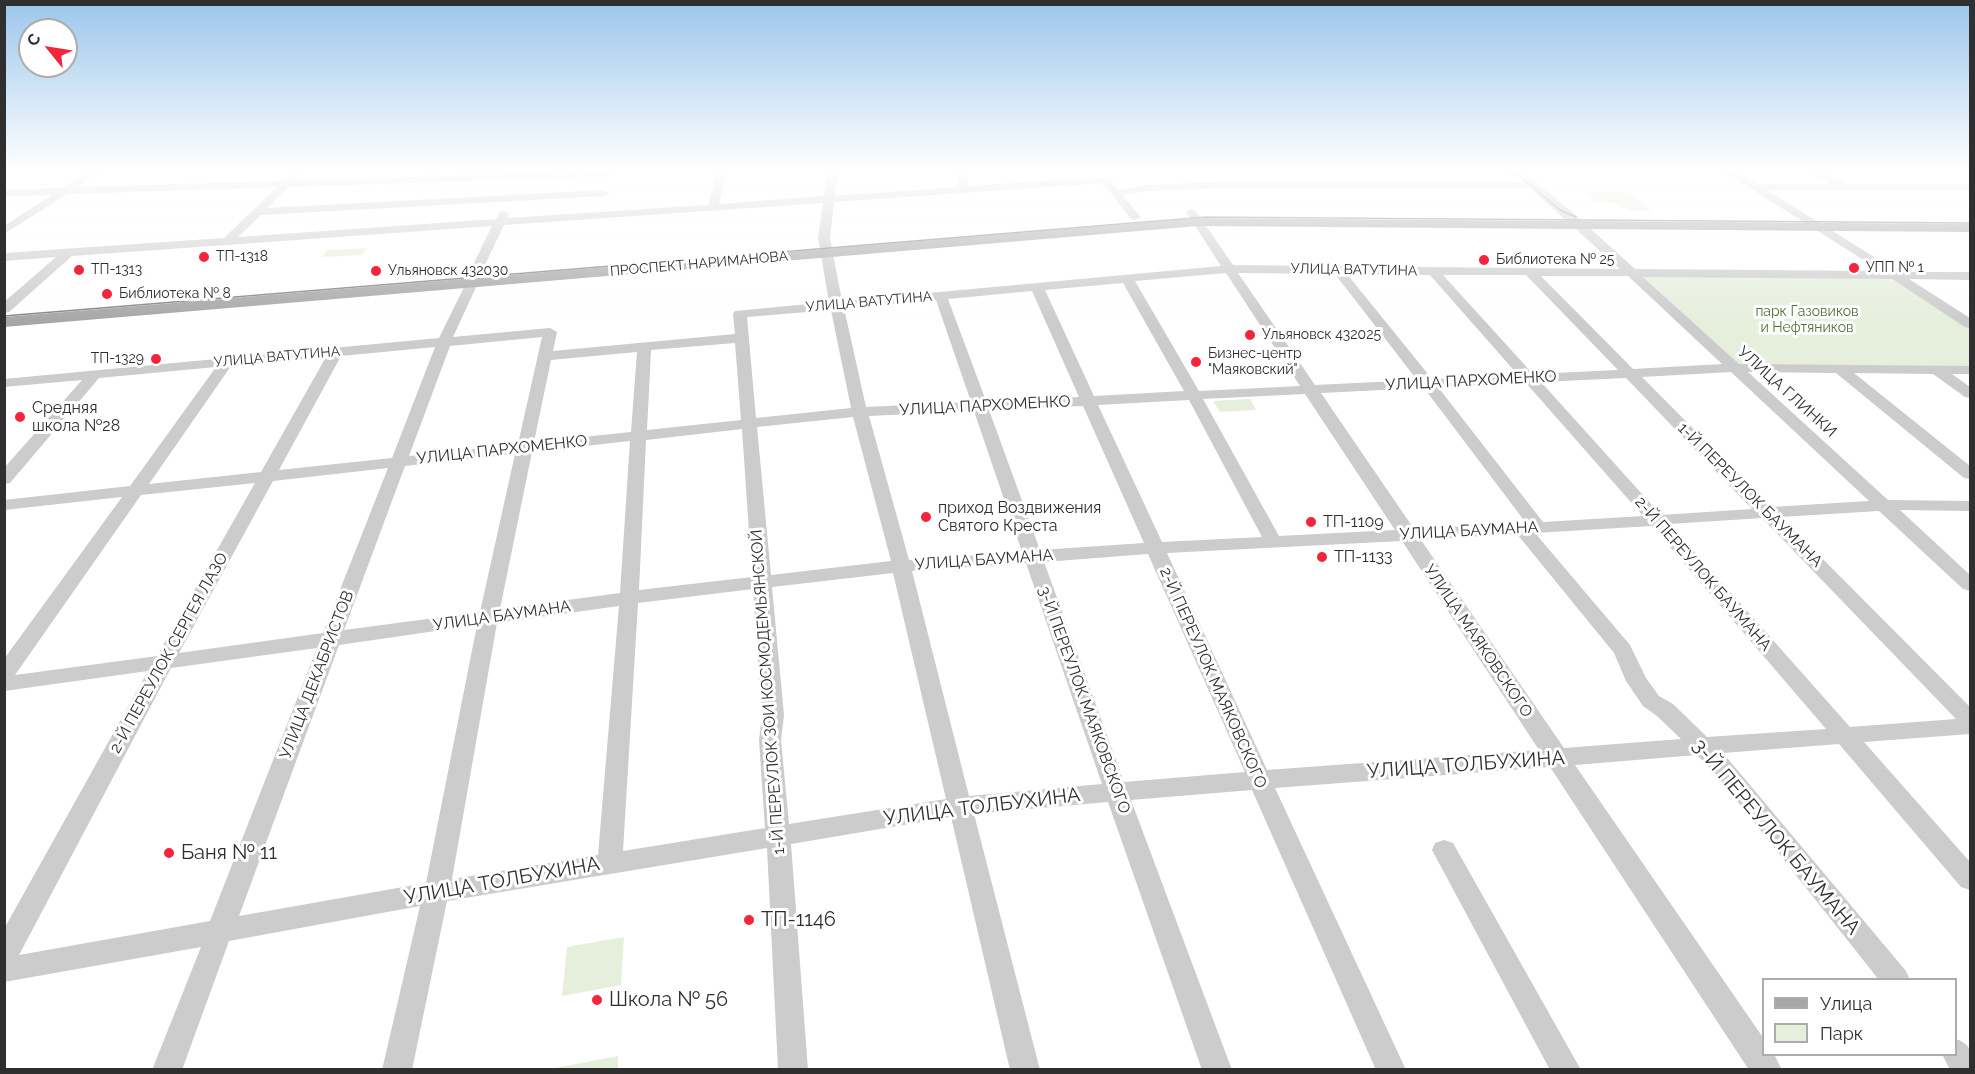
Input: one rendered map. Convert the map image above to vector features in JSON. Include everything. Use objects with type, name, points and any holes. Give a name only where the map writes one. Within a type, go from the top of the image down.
[{"type":"main road","name":"ПРОСПЕКТ НАРИМАНОВА","points":[[825,248],[1094,221]]},
{"type":"main road","name":"ПРОСПЕКТ НАРИМАНОВА","points":[[4,322],[474,277],[1146,221]]},
{"type":"main road","name":"ПРОСПЕКТ НАРИМАНОВА","points":[[1613,221],[1820,227],[1971,228]]},
{"type":"main road","name":"ПРОСПЕКТ НАРИМАНОВА","points":[[4,309],[474,277]]},
{"type":"street","points":[[4,231],[19,221]]},
{"type":"street","points":[[228,241],[248,221]]},
{"type":"street","points":[[4,257],[498,221]]},
{"type":"street","name":"УЛИЦА ДЕКАБРИСТОВ","points":[[168,1070],[329,639],[400,461],[444,342],[500,221]]},
{"type":"street","points":[[827,221],[825,248],[860,413],[901,566],[1025,1070]]},
{"type":"street","name":"УЛИЦА МАЯКОВСКОГО","points":[[1198,221],[1767,1070]]},
{"type":"street","name":"УЛИЦА ГЛИНКИ","points":[[1575,221],[1971,585]]},
{"type":"street","points":[[1811,221],[1971,324]]},
{"type":"street","points":[[4,309],[69,252]]},
{"type":"street","name":"УЛИЦА ВАТУТИНА","points":[[740,314],[1230,269],[1971,276]]},
{"type":"street","name":"3-Й ПЕРЕУЛОК БАУМАНА","points":[[1338,270],[1496,470],[1530,528],[1623,650],[1637,681],[1651,701],[1665,710],[1723,767],[1894,978]]},
{"type":"street","name":"2-Й ПЕРЕУЛОК БАУМАНА","points":[[1433,271],[1655,519],[1971,879]]},
{"type":"street","name":"1-Й ПЕРЕУЛОК БАУМАНА","points":[[1529,272],[1971,720]]},
{"type":"street","points":[[1126,279],[1194,395],[1273,541]]},
{"type":"street","name":"2-Й ПЕРЕУЛОК МАЯКОВСКОГО","points":[[1037,287],[1391,1070]]},
{"type":"street","name":"3-Й ПЕРЕУЛОК МАЯКОВСКОГО","points":[[941,296],[1217,1070]]},
{"type":"street","name":"1-Й ПЕРЕУЛОК ЗОИ КОСМОДЕМЬЯНСКОЙ","points":[[740,314],[760,582],[773,715],[770,740],[793,1070]]},
{"type":"street","name":"УЛИЦА ВАТУТИНА","points":[[4,383],[550,332],[546,357]]},
{"type":"street","points":[[397,1070],[436,892],[488,618],[546,357],[740,338]]},
{"type":"street","points":[[610,863],[621,733],[644,347]]},
{"type":"street","name":"2-Й ПЕРЕУЛОК СЕРГЕЯ ЛАЗО","points":[[4,956],[336,352]]},
{"type":"street","points":[[4,675],[227,362]]},
{"type":"street","name":"УЛИЦА ПАРХОМЕНКО","points":[[4,505],[860,413],[1734,368],[1971,370]]},
{"type":"street","points":[[1840,369],[1971,474]]},
{"type":"street","points":[[1937,370],[1971,394]]},
{"type":"street","points":[[4,479],[95,374]]},
{"type":"street","name":"УЛИЦА БАУМАНА","points":[[4,684],[628,598],[901,566],[1032,555],[1530,528],[1884,505],[1971,506]]},
{"type":"street","name":"УЛИЦА ТОЛБУХИНА","points":[[4,970],[436,892],[959,806],[1258,780],[1971,726]]},
{"type":"street","points":[[1444,850],[1566,1070]]},
{"type":"street","points":[[1957,1054],[1969,1070]]},
{"type":"green space","points":[[368,248],[362,255],[322,257],[328,250]]},
{"type":"green space","name":"парк Газовиков и Нефтяников","points":[[1640,274],[1888,278],[1904,285],[1970,328],[1970,369],[1741,366]]},
{"type":"green space","points":[[1250,399],[1256,410],[1220,412],[1213,401]]},
{"type":"green space","points":[[624,937],[621,985],[562,996],[567,947]]},
{"type":"green space","points":[[618,1056],[618,1069],[555,1069],[555,1068]]},
{"type":"tram line","points":[[4,316],[1155,221]]},
{"type":"tram line","points":[[1730,221],[1970,223]]},
{"type":"place","name":"ТП-1318","points":[[204,257]]},
{"type":"place","name":"Библиотека № 25","points":[[1484,260]]},
{"type":"place","name":"УПП № 1","points":[[1854,268]]},
{"type":"place","name":"ТП-1313","points":[[79,270]]},
{"type":"place","name":"Ульяновск 432030","points":[[376,271]]},
{"type":"place","name":"Библиотека № 8","points":[[107,294]]},
{"type":"place","name":"Ульяновск 432025","points":[[1250,335]]},
{"type":"place","name":"ТП-1329","points":[[156,359]]},
{"type":"place","name":"Бизнес-центр \"Маяковский\"","points":[[1196,362]]},
{"type":"place","name":"Средняя школа №28","points":[[20,417]]},
{"type":"place","name":"приход Воздвижения Святого Креста","points":[[926,517]]},
{"type":"place","name":"ТП-1109","points":[[1311,522]]},
{"type":"place","name":"ТП-1133","points":[[1322,557]]},
{"type":"place","name":"Баня № 11","points":[[169,853]]},
{"type":"place","name":"ТП-1146","points":[[749,920]]},
{"type":"place","name":"Школа № 56","points":[[597,1000]]}]
